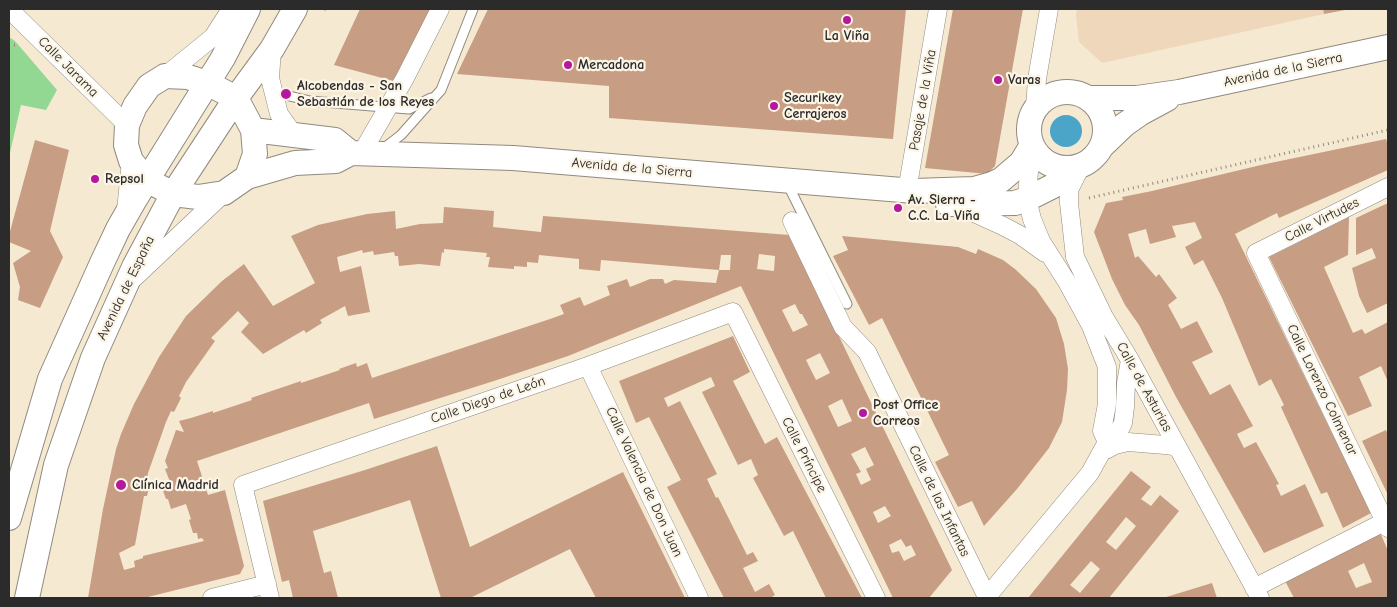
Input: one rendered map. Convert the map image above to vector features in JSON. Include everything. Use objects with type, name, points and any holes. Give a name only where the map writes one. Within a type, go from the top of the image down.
[{"type":"street","name":"Calle Jarama","points":[[9,9],[127,125]]},
{"type":"street","points":[[126,216],[131,161],[126,145],[127,125],[135,106],[149,86],[165,76],[213,37],[232,9]]},
{"type":"street","points":[[9,518],[50,379],[102,263],[147,180],[223,58],[248,9]]},
{"type":"street","name":"Avenida de España","points":[[27,598],[56,465],[93,358],[134,267],[173,194],[236,98],[272,49],[295,9]]},
{"type":"street","points":[[253,130],[335,140],[362,154],[405,78],[440,9]]},
{"type":"street","name":"Pasaje de la Viña","points":[[910,191],[938,9]]},
{"type":"street","points":[[1035,108],[1045,98],[1056,93],[1078,93],[1088,98],[1099,108],[1106,132],[1102,146],[1094,158],[1075,167],[1057,168],[1045,161],[1034,149],[1029,132],[1030,120],[1035,108],[1037,79],[1049,9]]},
{"type":"street","name":"Avenida de la Sierra","points":[[1088,98],[1137,98],[1179,92],[1388,48]]},
{"type":"street","points":[[272,49],[270,78],[273,92],[279,114],[294,135]]},
{"type":"street","points":[[165,76],[188,77],[207,83],[236,98],[253,130],[255,154],[247,177]]},
{"type":"street","name":"Avenida de la Sierra","points":[[1102,146],[1124,125],[1141,113],[1179,92]]},
{"type":"street","points":[[1034,149],[1029,171],[1027,199],[1032,220],[1041,242],[1067,282],[1091,326],[1107,368],[1107,404],[1102,431],[1104,447]]},
{"type":"street","name":"Avenida de la Sierra","points":[[224,193],[247,177],[295,163],[336,161],[362,154],[513,158],[910,191],[974,189],[1001,180],[1034,149]]},
{"type":"street","points":[[131,161],[147,180],[173,194],[198,197],[224,193]]},
{"type":"street","name":"Avenida de la Sierra","points":[[948,204],[1015,203],[1055,185],[1075,167]]},
{"type":"street","name":"Calle de Asturias","points":[[1075,167],[1068,203],[1075,257],[1104,317],[1130,360],[1257,593]]},
{"type":"street","name":"Calle Virtudes","points":[[1256,253],[1388,187]]},
{"type":"street","name":"Avenida de la Sierra","points":[[910,191],[972,212],[1003,226],[1020,235],[1053,259]]},
{"type":"street","points":[[126,285],[224,193]]},
{"type":"street","name":"Calle de las Infantas","points":[[792,221],[843,327],[866,352],[986,598]]},
{"type":"street","name":"Calle Lorenzo Colmenar","points":[[1256,253],[1387,523]]},
{"type":"street","name":"Calle Diego de León","points":[[269,591],[243,486],[588,366],[733,312]]},
{"type":"street","name":"Calle Príncipe","points":[[733,312],[876,598]]},
{"type":"street","points":[[986,598],[1090,472],[1104,447],[1117,435],[1125,407],[1126,383],[1130,360]]},
{"type":"street","name":"Calle Valencia de Don Juan","points":[[588,366],[699,598]]},
{"type":"street","points":[[1104,447],[1128,442],[1174,446],[1178,449]]},
{"type":"street","points":[[1257,593],[1387,523]]},
{"type":"street","points":[[212,598],[269,591]]},
{"type":"lane","points":[[362,154],[401,135],[439,93],[473,9]]},
{"type":"lane","points":[[273,92],[310,102],[409,109],[439,93]]},
{"type":"lane","points":[[786,180],[847,304]]},
{"type":"path","points":[[1068,203],[1388,130]]},
{"type":"shaded area","points":[[1077,9],[1323,9],[1324,14],[1102,63],[1079,42]]},
{"type":"green space","points":[[9,37],[15,41],[57,90],[46,110],[21,105],[9,157]]},
{"type":"water","points":[[1066,115],[1072,116],[1077,120],[1081,125],[1081,137],[1077,142],[1072,146],[1066,147],[1060,146],[1055,142],[1051,137],[1050,131],[1051,125],[1055,120],[1060,116]]},
{"type":"building","points":[[360,9],[435,9],[397,82],[334,65]]},
{"type":"building","name":"La Viña","points":[[488,9],[906,9],[893,139],[609,118],[609,86],[457,74]]},
{"type":"building","points":[[953,9],[1023,9],[995,166],[987,174],[925,168]]},
{"type":"building","points":[[1323,9],[1345,9],[1345,10],[1324,14]]},
{"type":"building","points":[[1386,139],[1388,145],[1388,170],[1279,218],[1277,213],[1235,234],[1371,513],[1343,528],[1327,492],[1321,494],[1281,407],[1284,405],[1271,379],[1259,386],[1222,298],[1203,260],[1194,265],[1185,247],[1202,238],[1195,222],[1172,226],[1176,237],[1150,244],[1146,229],[1128,234],[1135,258],[1138,256],[1156,277],[1159,274],[1177,298],[1168,305],[1181,329],[1197,321],[1213,352],[1192,362],[1210,395],[1230,384],[1253,426],[1237,434],[1244,448],[1256,442],[1279,484],[1276,485],[1281,496],[1305,484],[1324,526],[1264,553],[1176,397],[1139,325],[1125,305],[1112,279],[1094,232],[1106,203],[1123,200],[1122,197]]},
{"type":"building","points":[[35,140],[69,150],[50,231],[63,257],[40,308],[18,300],[20,287],[13,263],[31,251],[9,242],[9,235]]},
{"type":"building","points":[[1388,203],[1388,303],[1367,313],[1359,296],[1352,268],[1376,258],[1372,248],[1356,255],[1356,218]]},
{"type":"building","points":[[444,207],[494,211],[493,227],[541,232],[543,216],[790,235],[952,570],[929,598],[893,598],[741,286],[568,356],[497,380],[374,419],[369,403],[197,461],[208,495],[225,490],[244,566],[240,574],[144,598],[88,598],[103,509],[121,434],[134,404],[159,357],[186,316],[222,281],[244,264],[273,306],[315,283],[291,236],[318,225],[367,214],[395,211],[396,229],[420,224],[443,223]],"holes":[[[444,249],[487,253],[486,257],[490,257],[488,267],[514,269],[514,266],[527,267],[527,262],[538,263],[539,255],[579,259],[579,269],[600,271],[601,260],[719,270],[716,283],[674,280],[665,284],[663,279],[650,279],[630,287],[627,279],[607,286],[610,295],[584,306],[580,297],[560,305],[564,314],[372,378],[367,363],[357,367],[356,363],[340,370],[251,398],[252,400],[213,413],[213,411],[179,421],[184,432],[176,430],[165,461],[168,468],[165,469],[170,482],[161,485],[171,509],[186,504],[193,533],[197,533],[198,539],[202,538],[204,541],[143,556],[143,558],[134,561],[135,567],[124,570],[119,553],[135,545],[144,496],[147,496],[149,487],[146,486],[148,473],[166,422],[171,411],[174,412],[186,382],[215,341],[211,338],[238,311],[249,323],[241,332],[263,354],[304,330],[306,333],[322,323],[320,320],[345,306],[348,316],[370,312],[361,266],[340,272],[337,257],[362,250],[363,253],[373,251],[374,255],[394,252],[395,256],[398,256],[399,266],[419,264],[440,266]],[[759,254],[775,256],[774,271],[757,269]],[[721,255],[731,255],[730,270],[719,270]],[[795,304],[808,325],[793,332],[782,310]],[[820,353],[830,373],[816,380],[806,360]],[[842,399],[852,421],[838,427],[828,406]],[[865,447],[874,465],[866,469],[871,480],[861,485],[856,474],[861,472],[851,454]],[[885,506],[891,516],[878,523],[873,512]],[[901,539],[906,547],[911,545],[916,555],[904,561],[899,551],[892,553],[889,545]]]},
{"type":"building","points":[[1349,217],[1348,255],[1324,267],[1353,333],[1362,329],[1365,334],[1388,322],[1388,382],[1381,366],[1359,377],[1372,406],[1348,416],[1269,257]]},
{"type":"building","points":[[842,236],[958,247],[976,254],[978,249],[1003,260],[1015,269],[1036,289],[1056,318],[1064,344],[1068,369],[1062,422],[1049,448],[1017,489],[984,526],[972,501],[958,507],[935,462],[949,455],[882,318],[869,325],[833,256],[848,250]]},
{"type":"building","points":[[733,336],[750,372],[733,381],[765,444],[777,437],[862,598],[826,598],[793,531],[784,536],[753,478],[758,475],[751,459],[738,465],[702,392],[715,386],[711,377],[664,398],[668,407],[680,401],[717,474],[707,479],[716,498],[718,497],[747,555],[753,552],[758,561],[743,568],[755,592],[769,584],[775,595],[770,598],[724,598],[667,487],[681,480],[649,417],[636,423],[619,381]]},
{"type":"building","points":[[1386,430],[1388,435],[1388,495],[1362,441]]},
{"type":"building","points":[[437,446],[470,547],[623,472],[685,598],[596,598],[570,549],[470,598],[441,598],[410,500],[313,531],[324,573],[331,571],[338,598],[293,598],[289,580],[282,582],[263,501]]},
{"type":"building","points":[[1131,471],[1151,487],[1141,499],[1151,506],[1160,495],[1179,511],[1109,598],[1028,598]],"holes":[[[1126,517],[1136,526],[1116,550],[1106,542]],[[1091,561],[1100,569],[1080,593],[1070,585]]]},
{"type":"building","points":[[1380,532],[1388,551],[1388,598],[1294,598],[1284,579]],"holes":[[[1364,563],[1372,582],[1356,588],[1348,571]]]},
{"type":"building","points":[[1212,583],[1217,598],[1163,598]]},
{"type":"place","name":"La Viña","points":[[847,20]]},
{"type":"place","name":"Mercadona","points":[[568,65]]},
{"type":"place","name":"Varas","points":[[998,80]]},
{"type":"place","name":"Alcobendas - San Sebastián de los Reyes","points":[[286,94]]},
{"type":"place","name":"Securikey Cerrajeros","points":[[774,106]]},
{"type":"place","name":"Repsol","points":[[95,179]]},
{"type":"place","name":"Av. Sierra - C.C. La Viña","points":[[898,208]]},
{"type":"place","name":"Post Office Correos","points":[[863,413]]},
{"type":"place","name":"Clínica Madrid","points":[[121,485]]}]
